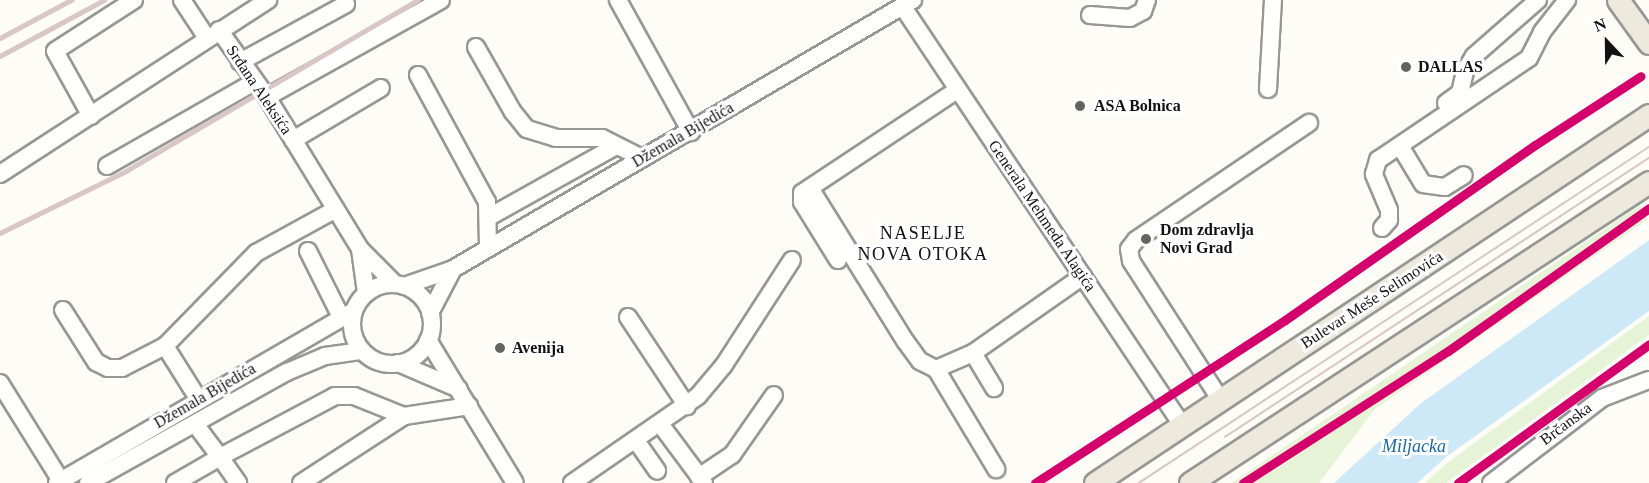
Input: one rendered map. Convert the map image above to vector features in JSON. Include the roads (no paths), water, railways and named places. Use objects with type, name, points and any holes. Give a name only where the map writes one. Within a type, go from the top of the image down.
[{"type":"main road","points":[[1618,0],[1649,43]]},
{"type":"main road","name":"Bulevar Meše Selimovića","points":[[1095,483],[1649,116]]},
{"type":"main road","points":[[1190,483],[1649,182]]},
{"type":"street","points":[[91,116],[55,51],[134,0]]},
{"type":"street","points":[[182,0],[213,34],[268,0]]},
{"type":"street","points":[[267,97],[441,0]]},
{"type":"street","points":[[618,0],[691,132]]},
{"type":"street","points":[[1090,15],[1130,18],[1143,11],[1147,0]]},
{"type":"street","points":[[1268,89],[1273,0]]},
{"type":"street","points":[[1441,107],[1460,93],[1465,70],[1474,56],[1538,0]]},
{"type":"street","points":[[1382,228],[1389,220],[1389,210],[1374,174],[1378,160],[1529,58],[1562,1]]},
{"type":"street","name":"Džemala Bijedića","points":[[400,285],[453,269],[691,132],[908,3]]},
{"type":"street","name":"Generala Mehmeda Alagića","points":[[908,3],[957,90],[1182,425]]},
{"type":"street","points":[[240,62],[346,4]]},
{"type":"street","name":"Srđana Aleksića","points":[[0,174],[213,34],[240,62],[267,97],[360,249],[400,285]]},
{"type":"street","points":[[476,47],[513,112],[527,129],[556,138],[590,135],[642,159]]},
{"type":"street","points":[[418,75],[487,202],[489,217],[484,236],[488,247]]},
{"type":"street","points":[[107,166],[254,82]]},
{"type":"street","points":[[293,140],[381,88]]},
{"type":"street","points":[[838,260],[802,202],[802,193],[957,90]]},
{"type":"street","points":[[1220,399],[1131,261],[1129,249],[1136,240],[1309,123]]},
{"type":"street","points":[[1400,146],[1423,184],[1446,187],[1464,175]]},
{"type":"street","points":[[489,217],[614,147]]},
{"type":"street","points":[[810,188],[906,342],[920,361],[936,369],[996,469]]},
{"type":"street","points":[[63,310],[96,362],[108,368],[122,368],[165,346],[256,253],[336,209]]},
{"type":"street","name":"Srđana Aleksića","points":[[360,249],[366,293]]},
{"type":"street","points":[[308,251],[347,314],[352,332],[362,351],[385,363],[398,363],[411,359],[429,340]]},
{"type":"street","points":[[576,482],[687,406],[724,365],[792,260]]},
{"type":"street","points":[[453,269],[430,314],[429,340],[515,483]]},
{"type":"street","points":[[936,369],[973,353],[1083,276]]},
{"type":"street","points":[[347,314],[366,293],[400,285],[419,294],[430,314]]},
{"type":"street","name":"Džemala Bijedića","points":[[59,482],[347,314]]},
{"type":"street","points":[[628,317],[687,406]]},
{"type":"street","points":[[165,346],[199,400]]},
{"type":"street","name":"Džemala Bijedića","points":[[88,483],[287,372],[325,356],[362,351]]},
{"type":"street","points":[[973,353],[994,388]]},
{"type":"street","points":[[398,363],[459,389]]},
{"type":"street","name":"Brčanska","points":[[1491,483],[1602,398],[1649,380]]},
{"type":"street","points":[[0,383],[59,482]]},
{"type":"street","points":[[661,425],[702,480],[732,455],[774,395]]},
{"type":"street","points":[[175,483],[335,396],[354,396],[404,416]]},
{"type":"street","points":[[301,483],[404,416],[469,406]]},
{"type":"street","points":[[195,424],[238,483]]},
{"type":"street","points":[[637,442],[657,471]]},
{"type":"water","name":"Miljacka","points":[[1649,240],[1649,311],[1446,457],[1417,483],[1334,483],[1420,404]]},
{"type":"tram line","points":[[1139,483],[1649,147]]},
{"type":"tram line","points":[[1225,437],[1649,158]]},
{"type":"railway","points":[[0,38],[71,0]]},
{"type":"railway","points":[[0,56],[104,0]]},
{"type":"railway","points":[[0,233],[126,171],[417,0]]},
{"type":"place","name":"DALLAS","points":[[1406,67]]},
{"type":"place","name":"ASA Bolnica","points":[[1080,106]]},
{"type":"place","name":"Dom zdravlja Novi Grad","points":[[1146,239]]},
{"type":"place","name":"Avenija","points":[[500,348]]},
{"type":"district","name":"NASELJE NOVA OTOKA","points":[[923,244]]}]
